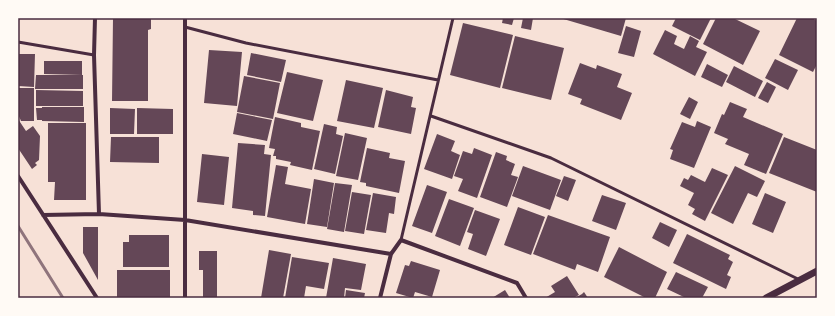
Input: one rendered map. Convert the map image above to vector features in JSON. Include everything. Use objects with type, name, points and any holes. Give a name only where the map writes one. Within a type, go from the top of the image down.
[{"type":"street","points":[[95,18],[94,55],[100,214]]},
{"type":"street","points":[[185,18],[185,298]]},
{"type":"street","points":[[18,176],[97,298]]},
{"type":"street","points":[[43,215],[100,214],[185,220],[391,254]]},
{"type":"street","points":[[380,298],[391,254],[401,240],[517,283],[526,298]]},
{"type":"street","points":[[766,298],[817,270]]},
{"type":"lane","points":[[401,240],[453,18]]},
{"type":"lane","points":[[185,27],[246,43],[438,80]]},
{"type":"lane","points":[[18,42],[94,55]]},
{"type":"lane","points":[[431,116],[551,158],[800,280]]},
{"type":"building","points":[[113,18],[151,18],[151,29],[148,30],[148,101],[112,101]]},
{"type":"building","points":[[503,18],[514,18],[512,25],[502,23]]},
{"type":"building","points":[[523,18],[533,18],[531,30],[521,28]]},
{"type":"building","points":[[560,18],[626,18],[621,36]]},
{"type":"building","points":[[676,18],[711,18],[700,40],[672,26]]},
{"type":"building","points":[[716,18],[733,18],[760,31],[743,65],[703,44]]},
{"type":"building","points":[[797,18],[812,18],[817,21],[817,64],[813,72],[779,55]]},
{"type":"building","points":[[463,23],[513,35],[500,88],[450,75]]},
{"type":"building","points":[[626,26],[641,31],[634,57],[618,53]]},
{"type":"building","points":[[665,30],[677,36],[674,44],[684,49],[690,36],[699,41],[696,47],[707,52],[695,76],[653,54]]},
{"type":"building","points":[[515,36],[564,48],[551,100],[502,88]]},
{"type":"building","points":[[209,50],[242,52],[237,106],[204,103]]},
{"type":"building","points":[[251,53],[286,60],[281,82],[247,75]]},
{"type":"building","points":[[18,54],[35,54],[34,87],[18,86]]},
{"type":"building","points":[[775,59],[798,70],[788,90],[765,78]]},
{"type":"building","points":[[44,61],[82,61],[82,75],[44,74]]},
{"type":"building","points":[[580,63],[596,69],[597,65],[622,74],[617,87],[632,93],[621,120],[580,104],[582,99],[568,94]]},
{"type":"building","points":[[707,64],[728,75],[722,87],[701,77]]},
{"type":"building","points":[[734,66],[763,81],[755,97],[726,82]]},
{"type":"building","points":[[287,72],[323,80],[313,121],[277,113]]},
{"type":"building","points":[[36,75],[83,75],[83,89],[35,89]]},
{"type":"building","points":[[244,76],[280,83],[273,119],[237,112]]},
{"type":"building","points":[[346,80],[383,88],[374,128],[337,121]]},
{"type":"building","points":[[767,82],[776,87],[768,103],[758,98]]},
{"type":"building","points":[[18,88],[34,88],[34,121],[21,121],[18,114]]},
{"type":"building","points":[[36,90],[83,91],[83,106],[36,106]]},
{"type":"building","points":[[386,90],[413,97],[411,107],[416,108],[411,134],[378,127]]},
{"type":"building","points":[[689,97],[698,102],[690,119],[680,114]]},
{"type":"building","points":[[730,102],[747,109],[743,117],[783,134],[766,174],[744,165],[749,154],[725,144],[728,139],[714,133],[722,114],[724,115]]},
{"type":"building","points":[[84,107],[84,122],[37,120],[36,108]]},
{"type":"building","points":[[110,108],[135,109],[134,134],[110,134]]},
{"type":"building","points":[[137,108],[173,109],[173,134],[137,134]]},
{"type":"building","points":[[237,113],[272,120],[267,141],[233,134]]},
{"type":"building","points":[[275,117],[301,123],[301,127],[320,131],[312,170],[290,165],[291,162],[276,159],[276,156],[273,156],[275,149],[269,148]]},
{"type":"building","points":[[18,119],[26,131],[33,126],[40,136],[39,160],[35,163],[37,165],[32,169],[18,148]]},
{"type":"building","points":[[697,121],[711,127],[694,168],[670,159],[673,150],[670,149],[682,122],[695,127]]},
{"type":"building","points":[[48,123],[86,123],[86,200],[54,200],[55,182],[48,182]]},
{"type":"building","points":[[324,124],[337,127],[336,134],[343,136],[335,174],[314,169]]},
{"type":"building","points":[[345,133],[367,138],[358,180],[336,176]]},
{"type":"building","points":[[437,134],[455,141],[451,151],[460,155],[452,179],[424,169]]},
{"type":"building","points":[[111,137],[159,137],[159,163],[110,162]]},
{"type":"building","points":[[784,137],[817,150],[817,192],[769,173]]},
{"type":"building","points":[[238,143],[265,145],[264,154],[271,155],[265,216],[253,215],[253,211],[232,208]]},
{"type":"building","points":[[367,148],[390,153],[389,158],[405,161],[399,193],[366,186],[366,183],[360,182]]},
{"type":"building","points":[[474,148],[492,155],[477,198],[458,191],[463,179],[454,176],[463,151],[472,154]]},
{"type":"building","points":[[496,152],[507,156],[506,160],[515,164],[511,175],[518,177],[507,207],[480,197]]},
{"type":"building","points":[[202,154],[229,157],[224,205],[197,202]]},
{"type":"building","points":[[276,165],[288,167],[285,184],[311,189],[305,224],[267,217]]},
{"type":"building","points":[[523,166],[561,180],[550,210],[512,196]]},
{"type":"building","points":[[735,166],[765,181],[757,197],[748,193],[733,224],[711,213]]},
{"type":"building","points":[[712,168],[728,175],[705,221],[692,214],[695,209],[688,205],[694,193],[680,186],[684,178],[688,180],[691,175],[705,182]]},
{"type":"building","points":[[564,176],[576,180],[568,201],[556,196]]},
{"type":"building","points":[[314,179],[334,183],[327,227],[307,224]]},
{"type":"building","points":[[335,183],[352,185],[344,232],[327,229]]},
{"type":"building","points":[[427,185],[447,192],[432,233],[412,226]]},
{"type":"building","points":[[352,192],[371,195],[364,234],[345,231]]},
{"type":"building","points":[[373,193],[396,197],[394,214],[389,213],[386,233],[366,230]]},
{"type":"building","points":[[765,193],[786,202],[773,233],[752,224]]},
{"type":"building","points":[[602,195],[626,203],[616,230],[592,221]]},
{"type":"building","points":[[449,199],[474,208],[460,246],[435,236]]},
{"type":"building","points":[[518,207],[545,217],[531,255],[504,245]]},
{"type":"building","points":[[475,210],[500,219],[486,256],[468,249],[473,234],[467,232]]},
{"type":"building","points":[[548,215],[610,237],[598,272],[577,264],[575,270],[533,254]]},
{"type":"building","points":[[660,222],[677,230],[669,247],[652,238]]},
{"type":"building","points":[[83,227],[98,227],[98,280],[83,253]]},
{"type":"building","points":[[687,234],[730,255],[728,259],[733,262],[727,275],[731,277],[726,289],[673,263]]},
{"type":"building","points":[[129,235],[169,235],[169,267],[123,267],[123,242],[129,242]]},
{"type":"building","points":[[619,247],[667,272],[655,298],[646,298],[604,277]]},
{"type":"building","points":[[269,250],[291,254],[283,298],[261,298]]},
{"type":"building","points":[[199,251],[217,251],[217,298],[203,298],[203,270],[199,270]]},
{"type":"building","points":[[292,257],[329,263],[324,289],[306,286],[304,298],[285,298]]},
{"type":"building","points":[[333,258],[366,264],[361,290],[345,288],[344,298],[326,298]]},
{"type":"building","points":[[411,261],[440,270],[432,297],[415,292],[413,298],[396,293],[405,265],[409,266]]},
{"type":"building","points":[[117,270],[170,270],[170,298],[117,298]]},
{"type":"building","points":[[676,272],[708,287],[702,298],[686,298],[667,289]]},
{"type":"building","points":[[567,276],[579,295],[573,298],[545,298],[555,292],[551,286]]},
{"type":"building","points":[[346,290],[365,293],[364,298],[345,298]]},
{"type":"building","points":[[505,290],[510,298],[492,298]]},
{"type":"building","points":[[584,292],[588,298],[575,298],[582,294]]},
{"type":"railway","points":[[18,226],[63,298]]}]
